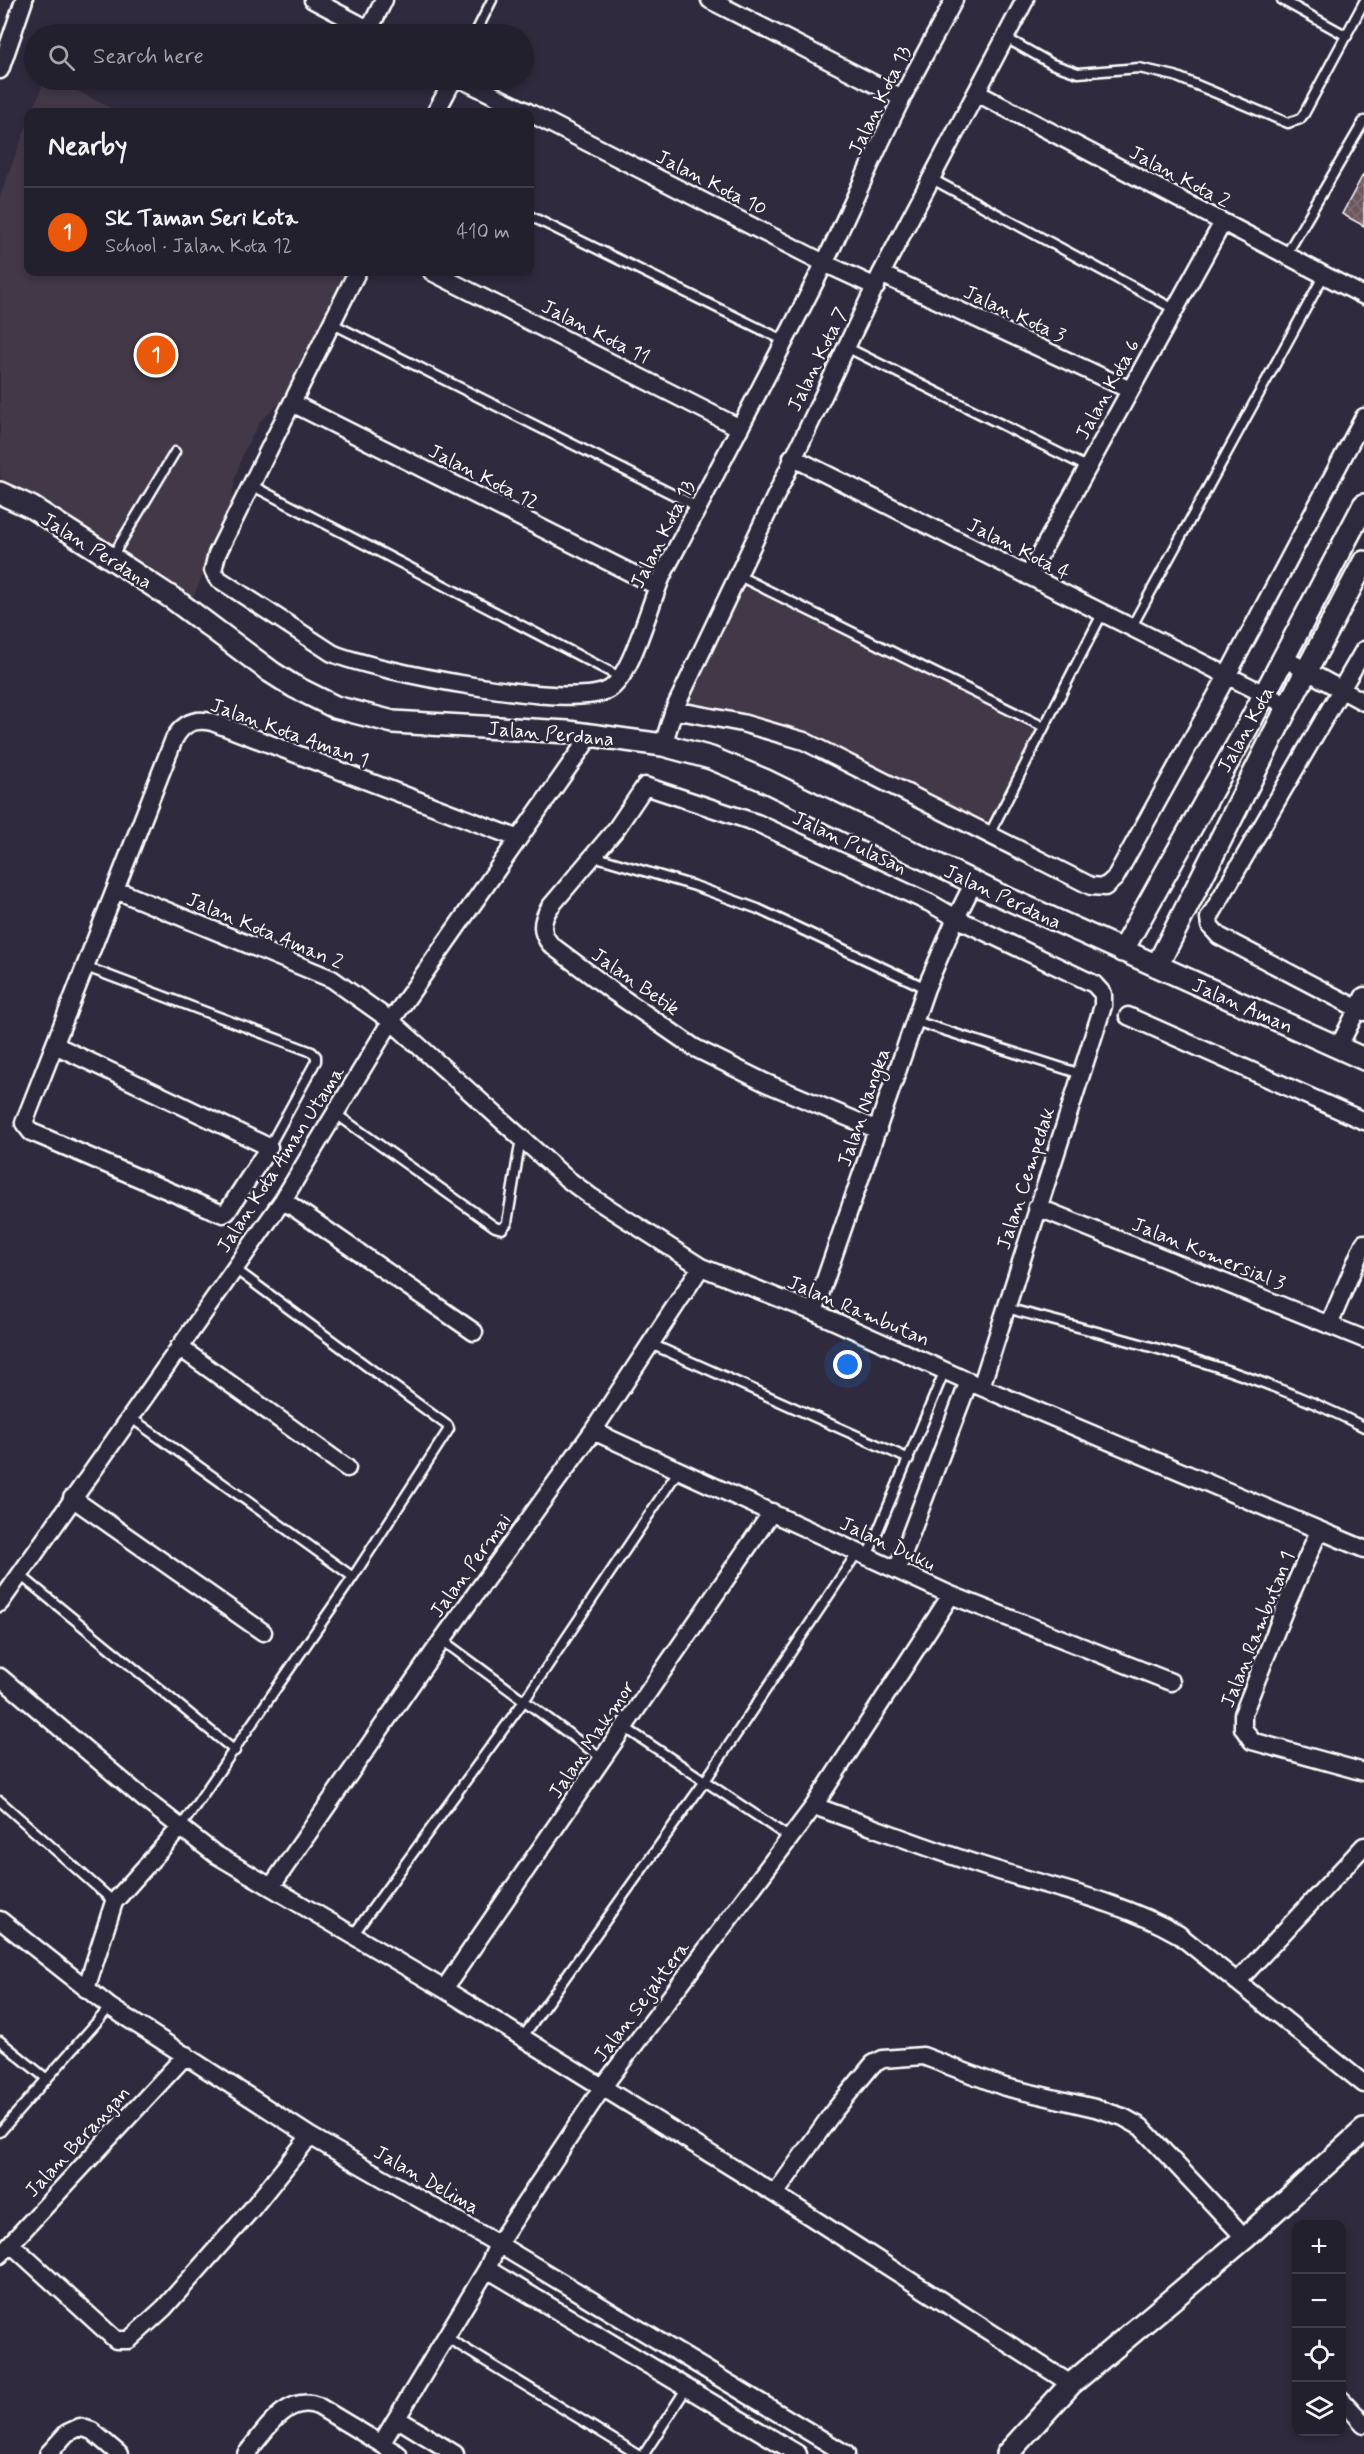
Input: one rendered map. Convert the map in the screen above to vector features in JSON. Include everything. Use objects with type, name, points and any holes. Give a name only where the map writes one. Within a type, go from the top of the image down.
[{"type":"street","points":[[2,61],[24,0]]},
{"type":"street","points":[[313,0],[358,24]]},
{"type":"street","points":[[376,24],[384,0]]},
{"type":"street","points":[[711,0],[902,98]]},
{"type":"street","name":"Jalan Kota 13","points":[[621,677],[626,670],[657,586],[824,263],[902,98],[954,0]]},
{"type":"street","name":"Jalan Kota 7","points":[[663,745],[674,710],[878,280],[1025,0]]},
{"type":"street","points":[[438,108],[448,90]]},
{"type":"street","name":"Jalan Kota 10","points":[[484,90],[519,108]]},
{"type":"street","name":"Jalan Kota 2","points":[[977,93],[1364,296]]},
{"type":"street","name":"Jalan Kota 10","points":[[534,116],[824,263],[878,280]]},
{"type":"street","name":"Jalan Kota 6","points":[[1028,576],[1223,222]]},
{"type":"street","points":[[355,276],[217,554],[213,570],[223,583],[332,653],[350,661],[422,677],[538,694],[582,696],[606,691],[621,677]]},
{"type":"street","name":"Jalan Kota 11","points":[[440,276],[740,428]]},
{"type":"street","name":"Jalan Kota 3","points":[[878,280],[1130,390]]},
{"type":"street","name":"Jalan Kota 12","points":[[292,403],[657,586]]},
{"type":"street","points":[[674,710],[742,723],[804,741],[850,762],[989,836],[1091,886],[1098,888],[1110,884],[1227,676],[1364,417]]},
{"type":"street","name":"Jalan Kota 4","points":[[792,458],[1288,706]]},
{"type":"street","name":"Jalan Perdana","points":[[0,493],[31,507],[111,558],[175,600],[271,672],[335,707],[393,722],[568,732],[663,745],[711,758],[764,780],[1122,951]]},
{"type":"street","name":"Jalan Kota","points":[[1122,951],[1265,694],[1364,505]]},
{"type":"street","name":"Jalan Kota","points":[[1157,966],[1288,706],[1364,562]]},
{"type":"street","points":[[1338,1048],[1361,1006],[1219,936],[1213,932],[1209,918],[1364,650]]},
{"type":"street","points":[[1283,658],[1308,669],[1364,702]]},
{"type":"street","name":"Jalan Kota Aman 1","points":[[269,1147],[223,1214],[31,1132],[24,1123],[174,739],[185,724],[194,721],[212,722],[517,838]]},
{"type":"street","name":"Jalan Kota Aman Utama","points":[[0,1603],[283,1200],[391,1021],[591,735]]},
{"type":"street","name":"Jalan Betik","points":[[645,786],[616,829],[546,913],[542,921],[542,930],[551,945],[615,993],[695,1048],[766,1083],[878,1130]]},
{"type":"street","name":"Jalan Pulasan","points":[[645,786],[757,823],[930,903],[956,918],[1094,984]]},
{"type":"street","name":"Jalan Nangka","points":[[814,1312],[926,988],[974,882]]},
{"type":"street","name":"Jalan Kota Aman 2","points":[[116,890],[319,972],[391,1021]]},
{"type":"street","name":"Jalan Aman","points":[[1122,951],[1364,1059]]},
{"type":"street","name":"Jalan Cempedak","points":[[897,1570],[1006,1308],[1104,1006],[1103,994],[1094,984]]},
{"type":"street","points":[[1128,1016],[1364,1121]]},
{"type":"street","name":"Jalan Rambutan","points":[[391,1021],[590,1196],[701,1267],[814,1312],[975,1384],[1364,1550]]},
{"type":"street","points":[[55,1045],[269,1147]]},
{"type":"street","points":[[283,1200],[474,1332]]},
{"type":"street","name":"Jalan Komersial 3","points":[[1037,1207],[1364,1339]]},
{"type":"street","points":[[1329,1325],[1364,1243]]},
{"type":"street","name":"Jalan Permai","points":[[271,1887],[442,1640],[593,1431],[701,1267]]},
{"type":"street","points":[[179,1347],[347,1468]]},
{"type":"street","name":"Jalan Duku","points":[[593,1431],[951,1595],[1171,1682]]},
{"type":"street","points":[[72,1498],[263,1632]]},
{"type":"street","name":"Jalan Makmor","points":[[444,1989],[772,1512]]},
{"type":"street","name":"Jalan Rambutan 1","points":[[1319,1531],[1287,1603],[1243,1714],[1243,1728],[1252,1741],[1364,1772]]},
{"type":"street","name":"Jalan Sejahtera","points":[[381,2444],[487,2269],[498,2244],[602,2088],[814,1806],[951,1595]]},
{"type":"street","points":[[0,1677],[180,1828],[215,1854],[444,1989],[775,2194],[1071,2384]]},
{"type":"street","points":[[814,1806],[983,1866],[1111,1904],[1152,1919],[1178,1934],[1364,2084]]},
{"type":"street","points":[[86,1989],[114,1902],[180,1828]]},
{"type":"street","points":[[1237,1982],[1364,1846]]},
{"type":"street","name":"Jalan Delima","points":[[0,1920],[110,2007],[310,2136],[498,2244],[846,2454]]},
{"type":"street","name":"Jalan Berangan","points":[[5,2249],[186,2055]]},
{"type":"street","points":[[775,2194],[834,2111],[873,2064],[883,2059],[923,2056],[1005,2087],[1049,2095],[1114,2114],[1141,2127],[1245,2238]]},
{"type":"street","points":[[1007,2454],[1071,2384],[1245,2238],[1364,2130]]},
{"type":"street","points":[[5,2249],[116,2340],[129,2340],[146,2327],[251,2210],[310,2136]]},
{"type":"street","points":[[487,2269],[798,2454]]},
{"type":"street","points":[[246,2454],[290,2406],[304,2402],[318,2406],[398,2454]]},
{"type":"street","points":[[1346,2405],[1364,2424]]},
{"type":"street","points":[[398,2419],[455,2454]]},
{"type":"street","points":[[48,2454],[73,2428],[80,2427],[92,2431],[118,2454]]},
{"type":"lane","points":[[480,24],[492,0]]},
{"type":"lane","points":[[1282,0],[1347,36]]},
{"type":"lane","points":[[1006,38],[1052,64],[1078,74],[1139,68],[1175,76],[1288,123],[1300,119],[1305,114],[1364,2]]},
{"type":"lane","points":[[1286,255],[1364,121]]},
{"type":"lane","points":[[932,179],[1174,309]]},
{"type":"lane","points":[[534,218],[784,341]]},
{"type":"lane","points":[[1131,628],[1324,275]]},
{"type":"lane","points":[[331,323],[698,507]]},
{"type":"lane","points":[[846,347],[1088,467]]},
{"type":"lane","points":[[111,558],[175,452]]},
{"type":"lane","points":[[251,485],[621,677]]},
{"type":"lane","points":[[737,575],[1044,727]]},
{"type":"lane","points":[[989,836],[1102,614]]},
{"type":"lane","points":[[592,856],[695,885],[758,909],[926,988]]},
{"type":"lane","points":[[86,967],[312,1052],[316,1056],[316,1061],[269,1147]]},
{"type":"lane","points":[[915,1021],[1081,1074]]},
{"type":"lane","points":[[336,1114],[495,1227],[502,1229],[507,1223],[521,1137]]},
{"type":"lane","points":[[180,1828],[353,1577],[447,1432],[448,1426],[235,1269]]},
{"type":"lane","points":[[1006,1308],[1256,1380],[1326,1407],[1364,1427]]},
{"type":"lane","points":[[651,1344],[909,1459]]},
{"type":"lane","points":[[522,2038],[862,1555],[909,1459],[945,1370]]},
{"type":"lane","points":[[130,1417],[353,1577]]},
{"type":"lane","points":[[353,1935],[524,1701],[679,1470]]},
{"type":"lane","points":[[19,1574],[235,1751]]},
{"type":"lane","points":[[442,1640],[603,1759]]},
{"type":"lane","points":[[624,1727],[790,1838]]},
{"type":"lane","points":[[0,1801],[114,1902]]},
{"type":"lane","points":[[0,2132],[110,2007]]},
{"type":"lane","points":[[0,2041],[48,2079]]},
{"type":"lane","points":[[446,2337],[637,2454]]},
{"type":"lane","points":[[644,2454],[686,2389]]},
{"type":"shaded area","points":[[41,90],[76,90],[111,108],[34,108]]},
{"type":"shaded area","points":[[24,133],[24,276],[359,276],[341,309],[281,402],[260,422],[244,451],[235,479],[228,522],[192,599],[168,579],[38,496],[0,478],[0,196]]},
{"type":"shaded area","points":[[733,569],[1050,726],[989,845],[801,747],[664,715]]},
{"type":"building","points":[[1364,173],[1364,226],[1342,214]]},
{"type":"place","name":"SK Taman Seri Kota","points":[[156,355]]}]
